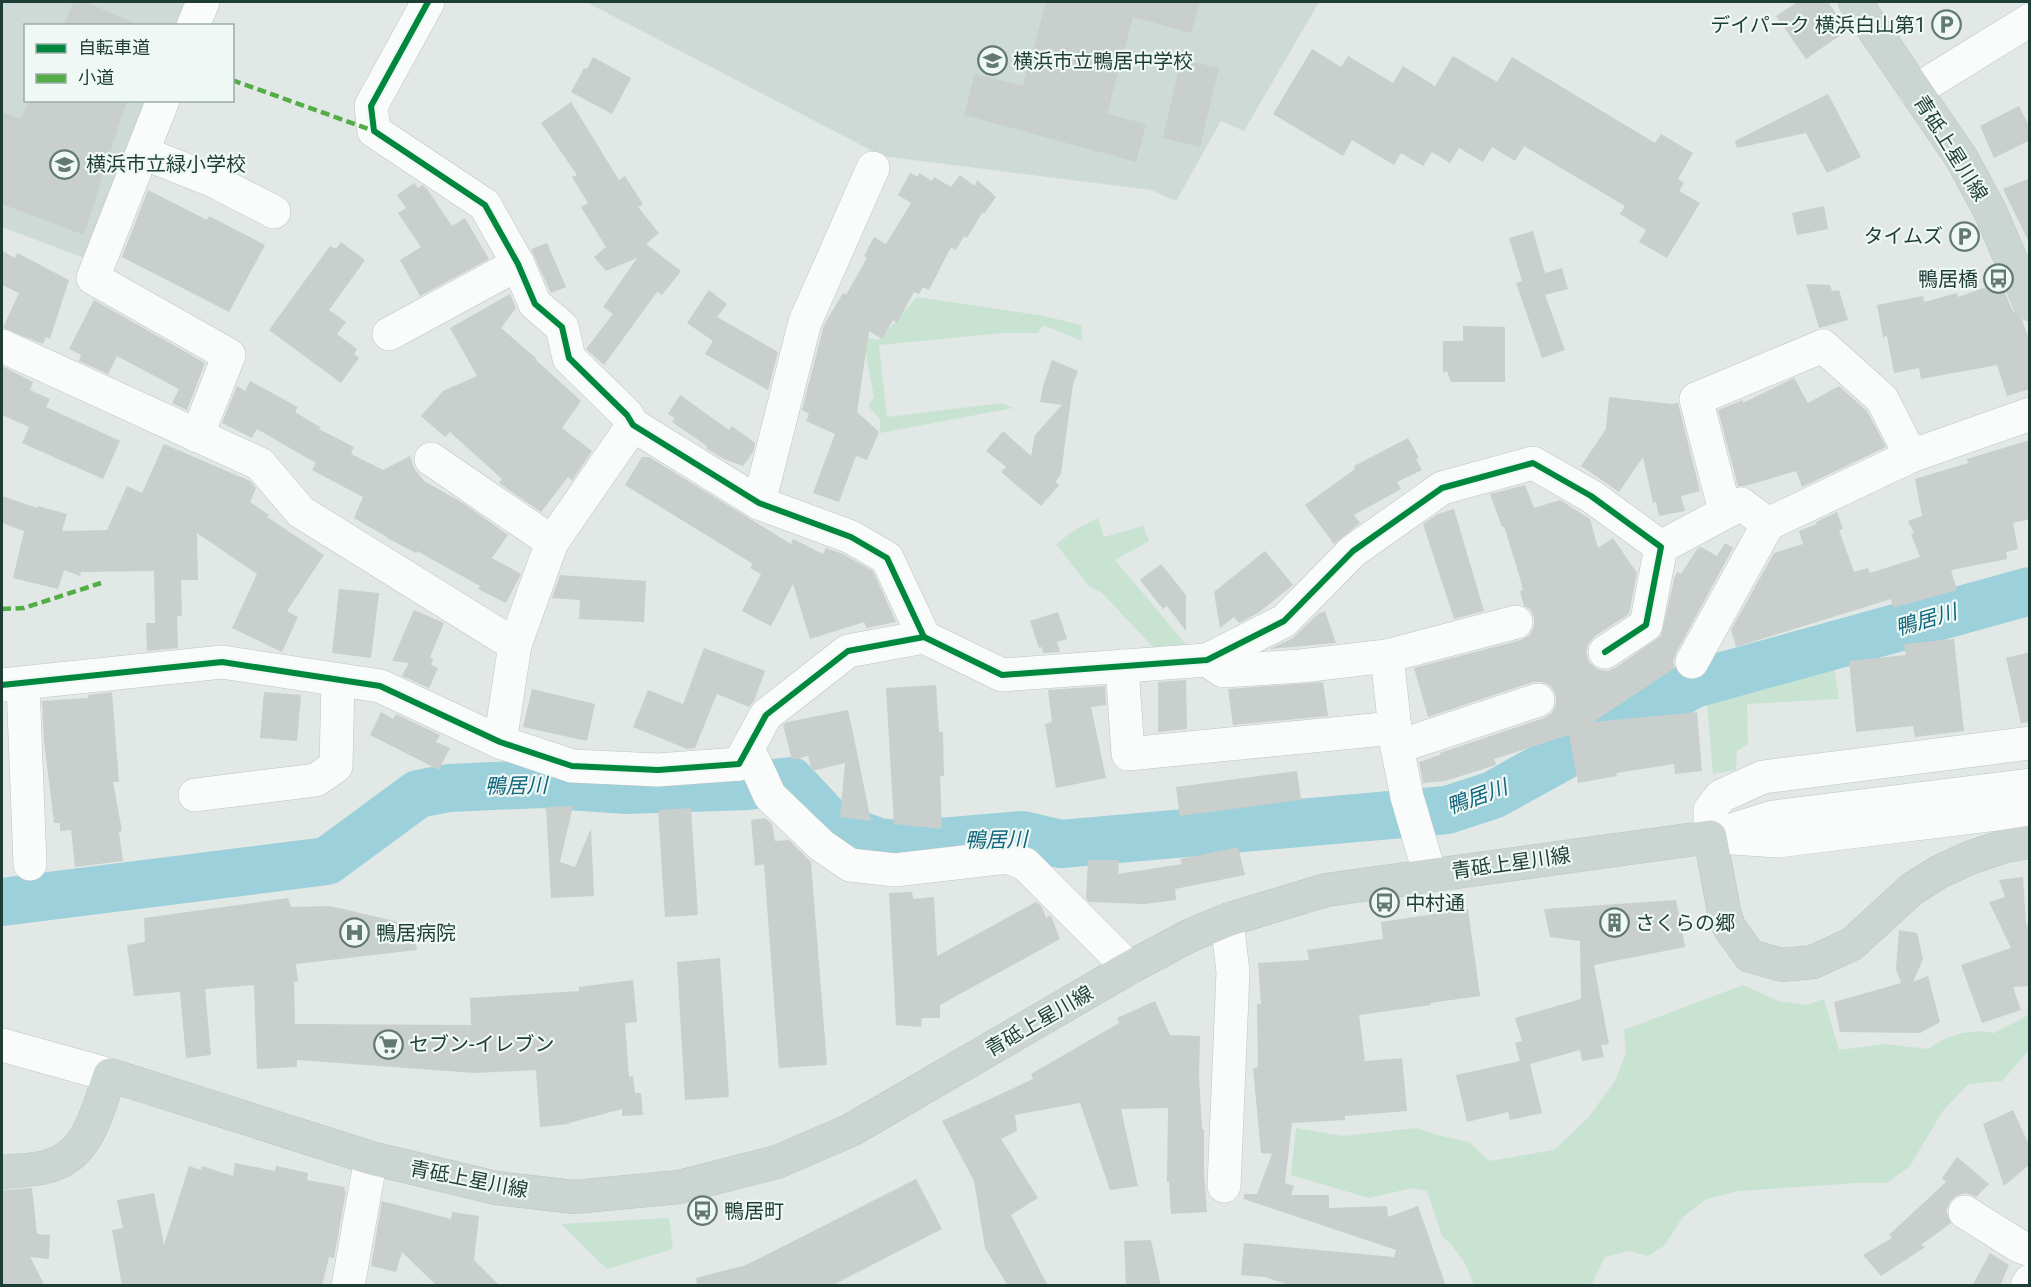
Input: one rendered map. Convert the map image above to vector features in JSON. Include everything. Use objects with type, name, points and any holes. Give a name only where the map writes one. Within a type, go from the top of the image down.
[{"type":"main road","name":"青砥上星川線","points":[[1856,2],[1962,159],[1990,210],[2030,304]]},
{"type":"main road","name":"青砥上星川線","points":[[110,1075],[371,1158],[496,1188],[574,1197],[679,1187],[777,1162],[851,1130],[1129,968],[1190,936],[1227,920],[1326,890],[1710,837]]},
{"type":"main road","points":[[1710,837],[1729,927],[1750,956],[1782,965],[1813,962],[1852,944],[1912,889],[1939,872],[1969,858],[2005,846],[2030,842]]},
{"type":"main road","points":[[2,1172],[51,1166],[69,1158],[87,1136],[110,1075]]},
{"type":"street","points":[[194,24],[203,2]]},
{"type":"street","points":[[428,2],[371,106],[374,131],[485,205],[518,264],[535,304],[562,327],[569,358],[627,416],[633,425],[759,503],[851,537],[887,558],[924,637]]},
{"type":"street","points":[[1916,91],[2030,20]]},
{"type":"street","points":[[162,102],[93,278],[229,355],[197,436]]},
{"type":"street","points":[[142,153],[214,181],[274,212]]},
{"type":"street","points":[[759,503],[805,322],[873,168]]},
{"type":"street","points":[[388,334],[518,264]]},
{"type":"street","points":[[2,346],[260,464],[302,512],[515,645]]},
{"type":"street","points":[[1725,511],[1696,399],[1823,346],[1882,399],[1911,456]]},
{"type":"street","points":[[1692,662],[1768,524],[1911,456],[2030,414]]},
{"type":"street","points":[[500,742],[515,645],[552,542],[633,425]]},
{"type":"street","points":[[431,459],[552,542]]},
{"type":"street","points":[[755,777],[766,715],[849,651],[924,637],[1002,675],[1207,660],[1284,621],[1353,551],[1442,488],[1533,463],[1591,496],[1660,547]]},
{"type":"street","points":[[1660,547],[1741,504],[1768,524]]},
{"type":"street","points":[[1605,652],[1646,625],[1660,547]]},
{"type":"street","points":[[1207,660],[1223,671],[1387,657],[1516,622]]},
{"type":"street","points":[[1387,657],[1395,738],[1411,809],[1430,875]]},
{"type":"street","points":[[30,864],[12,684],[222,662],[380,686],[500,742],[572,766],[755,777],[820,845],[850,865],[895,870],[1007,857],[1025,864],[1129,968]]},
{"type":"street","points":[[1122,666],[1128,753],[1395,738],[1538,700]]},
{"type":"street","points":[[195,795],[316,780],[336,766],[338,680]]},
{"type":"street","points":[[1710,837],[1710,810],[1721,796],[1763,777],[2030,743]]},
{"type":"street","points":[[1710,837],[1773,817],[2030,785]]},
{"type":"street","points":[[1710,837],[1777,841],[2030,810]]},
{"type":"street","points":[[1224,1186],[1233,972],[1227,920]]},
{"type":"street","points":[[2,1045],[110,1075]]},
{"type":"street","points":[[348,1286],[371,1158]]},
{"type":"street","points":[[1965,1212],[2019,1246],[2030,1250]]},
{"type":"street","points":[[2027,1286],[2030,1281]]},
{"type":"shaded area","name":"横浜市立緑小学校","points":[[2,2],[192,2],[182,24],[24,24],[24,102],[153,102],[90,260],[2,227]]},
{"type":"shaded area","name":"横浜市立鴨居中学校","points":[[586,2],[1319,2],[1244,131],[1221,121],[1176,201],[1151,190],[882,156]]},
{"type":"green space","points":[[917,297],[1044,316],[1081,325],[1082,341],[1043,325],[1038,333],[1003,333],[879,345],[887,417],[1002,403],[1013,408],[880,433],[880,419],[868,406],[874,397],[866,354],[855,342],[856,337],[879,340]]},
{"type":"green space","points":[[1098,518],[1104,537],[1143,526],[1149,541],[1115,560],[1188,647],[1156,650],[1102,593],[1088,585],[1056,544],[1076,529]]},
{"type":"green space","points":[[1832,656],[1839,699],[1747,704],[1748,744],[1737,751],[1736,770],[1713,774],[1706,690]]},
{"type":"green space","points":[[1743,985],[1778,1001],[1806,1005],[1824,999],[1839,1050],[1885,1044],[1928,1049],[1942,1040],[1962,1033],[1980,1031],[1994,1033],[2027,1016],[2029,996],[2029,1050],[2002,1081],[1968,1084],[1942,1112],[1910,1166],[1887,1183],[1739,1191],[1706,1199],[1682,1218],[1664,1246],[1648,1256],[1629,1251],[1605,1257],[1591,1285],[1474,1285],[1465,1263],[1442,1236],[1427,1191],[1412,1188],[1369,1198],[1291,1175],[1296,1128],[1343,1136],[1417,1128],[1469,1142],[1489,1161],[1554,1150],[1588,1118],[1615,1081],[1626,1053],[1624,1030]]},
{"type":"green space","points":[[669,1218],[673,1249],[607,1269],[561,1224]]},
{"type":"building","points":[[74,2],[85,2],[137,24],[64,24]]},
{"type":"building","points":[[1046,2],[1200,2],[1191,33],[1133,17],[1107,114],[1146,124],[1136,162],[964,115],[975,74],[1023,86]]},
{"type":"building","points":[[1797,2],[1828,2],[1848,30],[1806,59],[1776,16]]},
{"type":"building","points":[[1312,49],[1341,67],[1348,56],[1393,83],[1403,66],[1435,86],[1453,56],[1497,82],[1512,57],[1655,143],[1661,134],[1693,153],[1678,179],[1684,183],[1679,191],[1700,203],[1667,258],[1639,242],[1646,230],[1620,214],[1625,206],[1524,146],[1515,161],[1492,147],[1483,162],[1459,148],[1450,163],[1432,152],[1423,166],[1401,153],[1394,165],[1352,140],[1343,156],[1273,114]]},
{"type":"building","points":[[593,57],[631,78],[612,114],[571,92]]},
{"type":"building","points":[[1181,59],[1219,68],[1200,147],[1163,138]]},
{"type":"building","points":[[1828,94],[1861,157],[1827,173],[1806,133],[1737,148],[1735,141]]},
{"type":"building","points":[[28,102],[126,102],[84,235],[2,204],[2,112],[21,119]]},
{"type":"building","points":[[571,102],[619,180],[625,176],[643,204],[638,207],[659,233],[646,244],[681,271],[662,295],[657,292],[604,365],[586,349],[613,314],[603,307],[637,258],[606,271],[594,257],[606,247],[581,207],[588,203],[572,177],[577,175],[541,123]]},
{"type":"building","points":[[2019,106],[2030,128],[2030,140],[1994,158],[1980,126]]},
{"type":"building","points":[[910,173],[918,177],[919,173],[932,181],[934,177],[951,187],[960,175],[975,186],[977,180],[996,197],[984,214],[982,213],[967,238],[964,236],[956,250],[951,247],[929,290],[923,287],[919,294],[914,292],[897,323],[893,320],[882,339],[869,331],[857,412],[879,432],[867,460],[856,456],[839,502],[813,493],[835,434],[806,421],[809,414],[802,410],[824,325],[843,293],[846,295],[867,258],[864,256],[874,237],[886,244],[911,203],[898,195]]},
{"type":"building","points":[[2030,178],[2030,244],[2003,189]]},
{"type":"building","points":[[414,183],[418,188],[422,185],[427,189],[452,226],[465,218],[489,259],[420,296],[400,260],[421,247],[398,213],[406,208],[397,195]]},
{"type":"building","points":[[148,190],[207,220],[209,216],[265,245],[229,312],[122,257]]},
{"type":"building","points":[[1824,206],[1828,229],[1797,235],[1792,213]]},
{"type":"building","points":[[1533,231],[1545,273],[1562,268],[1568,289],[1545,295],[1565,350],[1542,358],[1516,283],[1522,281],[1509,238]]},
{"type":"building","points":[[341,242],[365,260],[329,310],[346,322],[337,334],[357,349],[354,354],[359,358],[341,383],[269,330],[330,246],[336,249]]},
{"type":"building","points":[[547,243],[566,287],[551,293],[531,249]]},
{"type":"building","points":[[2,251],[15,258],[17,253],[69,280],[50,339],[46,337],[43,344],[3,328],[19,293],[2,285]]},
{"type":"building","points":[[2000,282],[2013,311],[2022,320],[2030,342],[2030,389],[2007,396],[1997,365],[1921,379],[1919,368],[1894,373],[1887,336],[1883,337],[1877,305],[1923,296],[1924,302],[1957,293],[1958,297]]},
{"type":"building","points":[[1806,284],[1830,285],[1832,291],[1839,290],[1848,320],[1819,328]]},
{"type":"building","points":[[709,290],[727,304],[717,317],[778,352],[768,390],[705,354],[713,341],[687,323]]},
{"type":"building","points":[[510,294],[516,308],[501,328],[581,401],[562,428],[592,451],[572,481],[568,477],[541,512],[499,483],[502,479],[450,432],[445,437],[421,416],[443,391],[477,376],[450,328]]},
{"type":"building","points":[[94,300],[205,363],[187,410],[172,403],[179,389],[117,356],[108,374],[79,361],[81,355],[69,349]]},
{"type":"building","points":[[1463,326],[1505,327],[1505,382],[1451,382],[1447,371],[1443,373],[1443,341],[1463,341]]},
{"type":"building","points":[[1052,360],[1078,371],[1073,384],[1061,474],[1055,482],[1059,485],[1041,506],[1001,472],[1006,467],[986,451],[1003,431],[1031,456],[1035,435],[1062,405],[1040,402]]},
{"type":"building","points":[[2,366],[33,382],[30,390],[50,399],[46,407],[120,441],[103,479],[22,443],[29,427],[2,415]]},
{"type":"building","points":[[1794,378],[1808,403],[1839,386],[1867,411],[1886,447],[1802,487],[1796,471],[1738,486],[1718,410],[1743,400],[1743,403]]},
{"type":"building","points":[[250,381],[298,407],[295,412],[320,427],[319,429],[354,447],[351,454],[383,470],[410,456],[414,468],[424,481],[463,503],[508,535],[492,558],[521,574],[506,603],[478,589],[480,586],[417,551],[416,553],[387,538],[354,518],[363,497],[312,470],[316,463],[257,429],[252,438],[222,423],[237,386],[245,391]]},
{"type":"building","points":[[680,395],[729,430],[732,426],[755,443],[753,452],[743,466],[724,459],[706,448],[707,446],[672,422],[675,418],[668,414]]},
{"type":"building","points":[[1609,397],[1678,403],[1700,491],[1681,496],[1685,511],[1659,516],[1656,502],[1653,503],[1643,457],[1619,492],[1581,466],[1606,429]]},
{"type":"building","points":[[1408,438],[1419,458],[1416,459],[1422,470],[1397,482],[1401,489],[1354,515],[1360,523],[1334,544],[1305,505],[1355,469],[1354,466]]},
{"type":"building","points":[[2030,440],[2030,519],[2013,523],[2018,549],[2006,552],[2007,559],[1951,570],[1957,590],[1893,608],[1891,599],[1736,647],[1731,630],[1774,553],[1803,544],[1799,531],[1837,512],[1843,529],[1839,530],[1854,572],[1868,568],[1870,573],[1920,557],[1911,534],[1914,533],[1908,521],[1922,516],[1915,479],[1968,463],[1967,459]]},
{"type":"building","points":[[164,444],[250,481],[256,488],[250,502],[269,515],[267,517],[324,555],[287,611],[298,617],[282,652],[232,628],[257,574],[197,533],[198,580],[181,580],[182,616],[177,616],[178,648],[147,651],[146,623],[155,623],[154,571],[81,572],[80,576],[64,570],[58,589],[13,578],[24,531],[2,523],[2,496],[37,508],[38,506],[67,514],[62,531],[107,530],[127,486],[142,493]]},
{"type":"building","points":[[642,457],[649,457],[791,544],[793,539],[823,554],[826,548],[843,554],[873,571],[896,622],[867,628],[864,622],[810,639],[793,584],[771,626],[742,611],[761,574],[750,568],[753,564],[625,485]]},
{"type":"building","points":[[1525,485],[1534,508],[1560,500],[1590,519],[1598,548],[1613,538],[1637,573],[1629,614],[1595,636],[1588,644],[1586,653],[1589,662],[1597,669],[1607,671],[1615,668],[1661,636],[1675,576],[1678,572],[1681,574],[1697,549],[1701,547],[1717,556],[1725,543],[1733,548],[1676,653],[1673,662],[1675,668],[1593,722],[1697,712],[1702,771],[1675,774],[1674,764],[1616,773],[1617,776],[1578,783],[1569,735],[1494,759],[1496,765],[1445,781],[1423,783],[1419,762],[1544,718],[1552,713],[1556,704],[1556,695],[1551,686],[1542,682],[1533,682],[1428,717],[1414,668],[1521,640],[1530,635],[1534,626],[1534,617],[1530,609],[1524,606],[1519,575],[1504,526],[1502,527],[1490,494]]},
{"type":"building","points":[[1454,509],[1484,611],[1454,619],[1423,524],[1438,514]]},
{"type":"building","points":[[1265,551],[1293,585],[1258,613],[1239,623],[1234,617],[1220,628],[1214,592]]},
{"type":"building","points":[[1161,564],[1186,595],[1186,631],[1167,606],[1163,609],[1140,580]]},
{"type":"building","points":[[560,575],[646,581],[644,622],[579,619],[580,600],[552,598]]},
{"type":"building","points":[[339,589],[379,593],[371,658],[332,653]]},
{"type":"building","points":[[414,610],[444,623],[430,657],[433,659],[431,665],[438,668],[429,688],[402,676],[409,663],[392,661]]},
{"type":"building","points":[[1325,611],[1336,643],[1270,649],[1293,638],[1318,614]]},
{"type":"building","points":[[1058,612],[1067,639],[1057,642],[1060,652],[1043,653],[1042,647],[1039,648],[1030,621]]},
{"type":"building","points":[[1954,639],[1964,731],[1915,737],[1913,726],[1856,732],[1849,661],[1906,655],[1904,644]]},
{"type":"building","points":[[704,648],[765,671],[754,701],[749,707],[717,694],[695,748],[687,749],[633,727],[648,690],[683,704]]},
{"type":"building","points":[[2030,652],[2030,722],[2021,723],[2006,658]]},
{"type":"building","points":[[1186,680],[1187,729],[1158,732],[1158,682]]},
{"type":"building","points":[[1323,682],[1328,716],[1233,725],[1228,689]]},
{"type":"building","points":[[936,685],[939,732],[943,732],[944,776],[940,776],[942,829],[894,824],[886,688]]},
{"type":"building","points":[[1105,686],[1106,705],[1091,707],[1106,778],[1056,788],[1045,724],[1052,722],[1048,690]]},
{"type":"building","points":[[532,689],[595,704],[587,741],[523,727]]},
{"type":"building","points":[[112,692],[119,782],[113,782],[122,831],[119,832],[123,861],[75,867],[71,830],[60,831],[60,823],[54,823],[44,741],[42,701],[88,698],[88,695]]},
{"type":"building","points":[[264,692],[301,695],[297,741],[260,738]]},
{"type":"building","points":[[848,710],[871,821],[840,817],[845,763],[812,771],[808,756],[792,760],[783,725],[787,722]]},
{"type":"building","points":[[381,712],[393,719],[396,714],[440,735],[436,742],[450,748],[439,770],[370,735]]},
{"type":"building","points":[[1297,771],[1301,800],[1180,816],[1176,787]]},
{"type":"building","points":[[573,806],[560,862],[575,867],[591,828],[594,896],[551,898],[546,807]]},
{"type":"building","points":[[691,808],[698,915],[665,917],[658,810]]},
{"type":"building","points":[[765,818],[772,824],[775,841],[789,840],[811,862],[827,1065],[779,1068],[764,864],[755,866],[751,820]]},
{"type":"building","points":[[1238,847],[1245,875],[1175,889],[1176,900],[1145,904],[1089,902],[1086,899],[1088,860],[1119,860],[1118,874],[1182,864],[1180,859]]},
{"type":"building","points":[[2023,877],[2026,925],[2030,924],[2030,986],[2013,987],[2021,1010],[1982,1023],[1961,965],[2011,948],[1989,902],[2005,897],[1999,880]]},
{"type":"building","points":[[912,892],[913,899],[934,897],[937,956],[1036,902],[1042,907],[1046,918],[1050,915],[1052,918],[1060,939],[940,1005],[940,1018],[922,1018],[921,1027],[896,1025],[889,893]]},
{"type":"building","points":[[288,898],[291,907],[330,906],[412,925],[417,950],[296,964],[298,981],[294,982],[295,1024],[471,1025],[470,998],[579,991],[579,987],[633,980],[637,1022],[625,1023],[629,1077],[633,1076],[635,1093],[641,1093],[643,1115],[622,1116],[622,1109],[569,1124],[540,1127],[536,1070],[475,1073],[297,1060],[297,1067],[257,1069],[254,985],[205,989],[211,1055],[186,1058],[180,992],[134,996],[127,945],[145,942],[144,918]]},
{"type":"building","points":[[1676,900],[1685,947],[1594,965],[1609,1044],[1601,1045],[1604,1057],[1582,1061],[1580,1050],[1530,1064],[1542,1113],[1510,1120],[1508,1112],[1467,1122],[1456,1075],[1520,1061],[1515,1043],[1522,1041],[1515,1018],[1581,999],[1580,941],[1550,937],[1544,909]]},
{"type":"building","points":[[1468,909],[1480,996],[1359,1015],[1365,1061],[1402,1058],[1407,1111],[1345,1116],[1345,1120],[1292,1123],[1285,1183],[1294,1186],[1291,1195],[1329,1195],[1329,1208],[1387,1206],[1388,1217],[1418,1206],[1446,1286],[1292,1286],[1265,1277],[1241,1275],[1244,1243],[1394,1257],[1396,1250],[1244,1199],[1244,1194],[1257,1194],[1272,1154],[1261,1153],[1253,1068],[1258,1067],[1257,1004],[1261,1004],[1258,963],[1309,960],[1307,950],[1383,939],[1381,922]]},
{"type":"building","points":[[1899,930],[1917,933],[1923,959],[1913,982],[1928,976],[1940,1022],[1920,1033],[1840,1032],[1834,1002],[1901,983],[1896,969]]},
{"type":"building","points":[[720,958],[729,1097],[685,1100],[677,962]]},
{"type":"building","points":[[1155,1001],[1170,1035],[1200,1036],[1199,1077],[1202,1129],[1204,1129],[1207,1212],[1171,1214],[1169,1182],[1167,1182],[1168,1108],[1121,1109],[1138,1186],[1110,1190],[1080,1103],[1015,1115],[1017,1131],[1001,1139],[1038,1198],[1011,1215],[1048,1286],[1008,1286],[985,1248],[974,1181],[942,1121],[1033,1079],[1031,1074],[1119,1023],[1117,1018]]},
{"type":"building","points":[[2013,1110],[2030,1147],[2030,1164],[2004,1186],[1983,1124]]},
{"type":"building","points":[[1957,1157],[1989,1184],[1976,1197],[1966,1193],[1956,1196],[1946,1211],[1951,1223],[1921,1245],[1925,1247],[1881,1276],[1863,1255],[1892,1238],[1889,1235],[1946,1182],[1942,1178]]},
{"type":"building","points":[[235,1163],[275,1171],[276,1166],[308,1173],[307,1180],[345,1187],[334,1258],[329,1257],[322,1286],[122,1286],[112,1230],[123,1228],[117,1200],[154,1193],[164,1245],[189,1166],[201,1170],[202,1166],[233,1176]]},
{"type":"building","points":[[916,1179],[942,1229],[831,1286],[697,1286],[696,1278],[746,1265]]},
{"type":"building","points":[[32,1188],[37,1234],[50,1235],[49,1259],[30,1257],[45,1286],[2,1286],[2,1190]]},
{"type":"building","points":[[382,1201],[451,1219],[452,1212],[479,1216],[474,1260],[500,1286],[437,1286],[402,1252],[396,1272],[371,1266]]},
{"type":"building","points":[[1151,1240],[1161,1286],[1126,1286],[1124,1241]]},
{"type":"building","points":[[1990,1253],[2009,1265],[2000,1286],[1972,1286]]},
{"type":"waterway","name":"鴨居川","points":[[2,902],[327,861],[418,794],[449,788],[541,784],[626,790],[747,786],[791,781],[832,825],[879,842],[905,845],[1022,835],[1061,844],[1447,810],[1493,795],[1694,684],[2030,591]]},
{"type":"marked path","points":[[234,81],[374,131]]},
{"type":"marked path","points":[[2,609],[24,608],[101,583]]},
{"type":"cycle path","points":[[428,2],[371,106],[374,131],[485,205],[518,264],[535,304],[562,327],[569,358],[627,415],[633,425],[759,503],[851,537],[887,558],[924,637],[1002,675],[1207,660],[1284,621],[1353,551],[1442,488],[1533,463],[1591,496],[1661,547],[1646,625],[1605,652]]},
{"type":"cycle path","points":[[2,685],[222,662],[380,686],[500,742],[572,766],[658,770],[739,764],[766,715],[848,651],[924,637]]},
{"type":"place","name":"デイパーク 横浜白山第1","points":[[1947,25]]},
{"type":"place","name":"横浜市立鴨居中学校","points":[[992,61]]},
{"type":"place","name":"横浜市立緑小学校","points":[[65,164]]},
{"type":"place","name":"タイムズ","points":[[1964,236]]},
{"type":"place","name":"鴨居橋","points":[[1999,279]]},
{"type":"place","name":"中村通","points":[[1384,903]]},
{"type":"place","name":"さくらの郷","points":[[1614,923]]},
{"type":"place","name":"鴨居病院","points":[[355,933]]},
{"type":"place","name":"セブン-イレブン","points":[[388,1044]]},
{"type":"place","name":"鴨居町","points":[[703,1211]]}]
